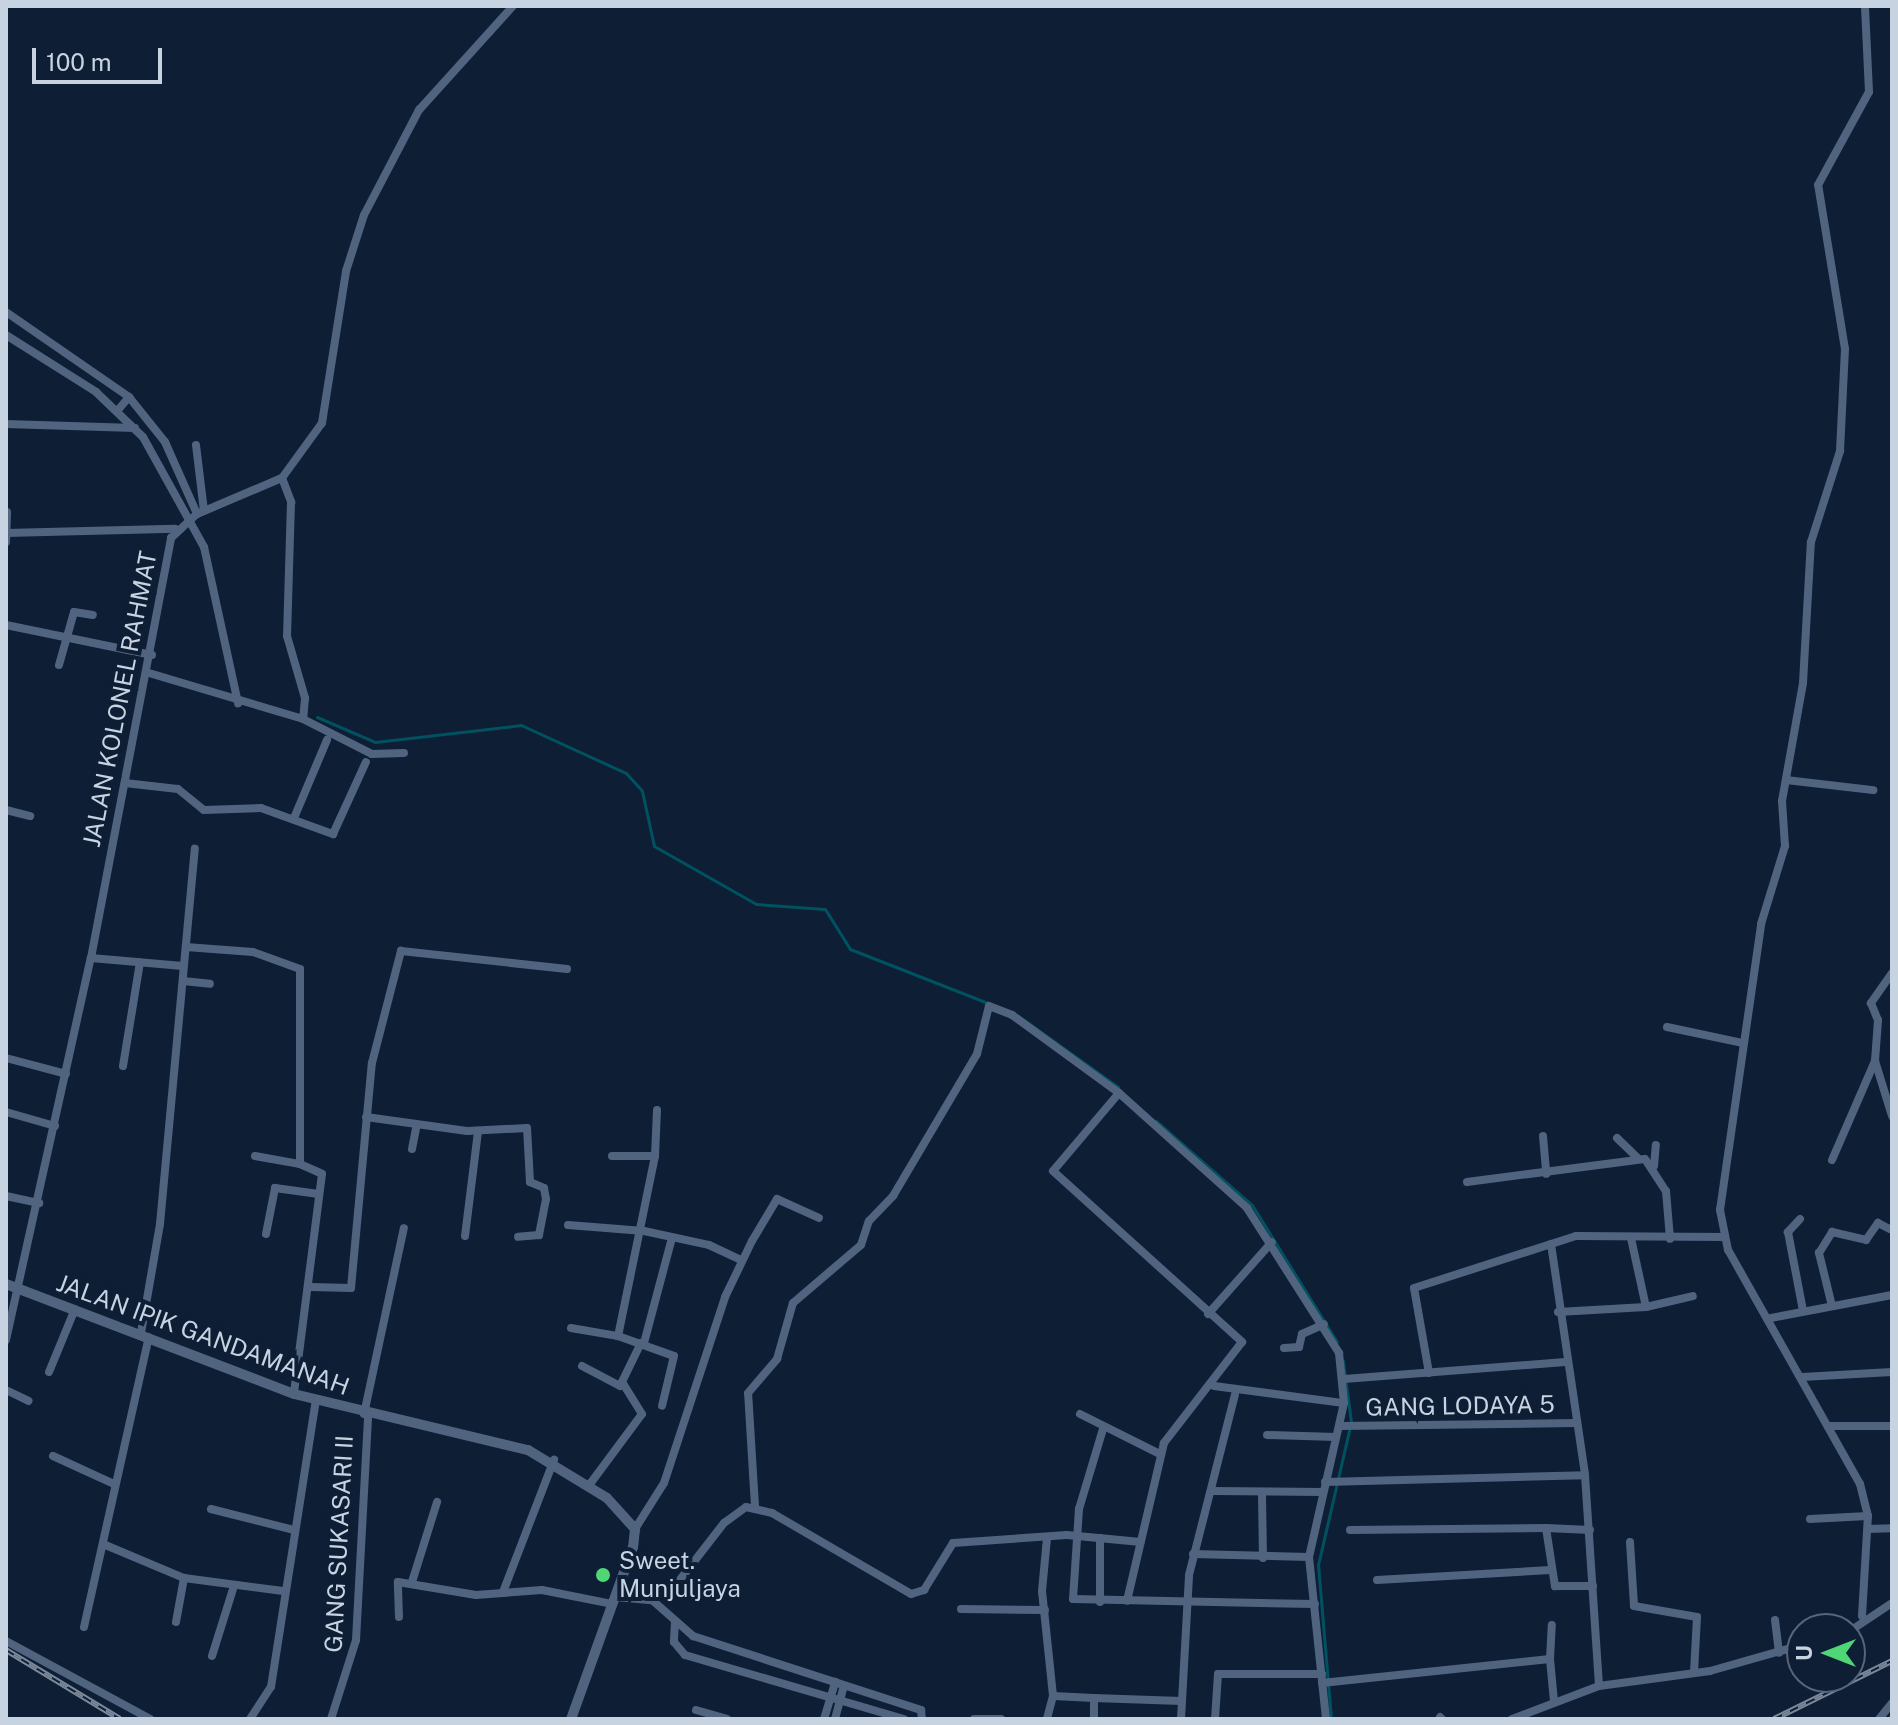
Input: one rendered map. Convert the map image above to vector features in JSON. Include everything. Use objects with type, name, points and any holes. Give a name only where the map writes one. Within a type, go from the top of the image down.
[{"type":"street","points":[[303,719],[305,698],[288,646],[283,591],[291,581],[285,484],[328,413],[346,271],[372,197],[436,86],[513,6]]},
{"type":"street","points":[[1862,1613],[1868,1516],[1830,1426],[1724,1237],[1720,1210],[1765,903],[1785,846],[1786,780],[1803,683],[1811,542],[1839,461],[1846,369],[1818,185],[1869,92],[1865,6]]},
{"type":"street","points":[[6,312],[43,344],[124,403],[135,428],[197,515]]},
{"type":"street","points":[[6,335],[43,344],[124,403],[165,442],[197,515],[238,703]]},
{"type":"street","points":[[6,424],[135,428]]},
{"type":"street","points":[[196,445],[197,515]]},
{"type":"street","name":"JALAN KOLONEL RAHMAT","points":[[6,1340],[22,1291],[149,673],[175,529],[197,515],[285,484]]},
{"type":"street","points":[[7,512],[6,536],[175,529]]},
{"type":"street","points":[[59,665],[74,612],[93,615]]},
{"type":"street","points":[[6,625],[152,655]]},
{"type":"street","points":[[149,673],[238,703],[303,719],[372,754],[404,753]]},
{"type":"street","points":[[294,818],[327,740]]},
{"type":"street","points":[[125,783],[178,789],[204,810],[245,805],[336,833],[366,762]]},
{"type":"street","points":[[1786,780],[1873,790]]},
{"type":"street","points":[[6,810],[30,816]]},
{"type":"street","points":[[84,1627],[145,1335],[160,1224],[195,849]]},
{"type":"street","points":[[186,947],[299,965],[300,1164]]},
{"type":"street","points":[[311,1287],[351,1288],[372,1063],[404,949],[567,969]]},
{"type":"street","points":[[91,958],[183,966]]},
{"type":"street","points":[[123,1066],[140,962]]},
{"type":"street","points":[[1892,973],[1872,999],[1875,1061],[1888,1088],[1892,1116]]},
{"type":"street","points":[[183,981],[210,984]]},
{"type":"street","points":[[755,1506],[748,1393],[777,1359],[800,1293],[861,1245],[869,1221],[893,1196],[977,1054],[989,1006],[1038,1027],[1119,1093],[1247,1208],[1324,1324],[1346,1378],[1346,1427],[1336,1437],[1330,1482],[1322,1492],[1309,1557],[1326,1719]]},
{"type":"street","points":[[1667,1027],[1743,1043]]},
{"type":"street","points":[[6,1058],[66,1074]]},
{"type":"street","points":[[1832,1160],[1875,1061]]},
{"type":"street","points":[[1119,1093],[1053,1171],[1242,1342],[1214,1386],[1160,1454],[1127,1601]]},
{"type":"street","points":[[618,1336],[644,1231],[655,1156],[657,1110]]},
{"type":"street","points":[[6,1112],[55,1126]]},
{"type":"street","points":[[366,1117],[478,1131],[529,1130],[530,1182],[544,1188],[546,1199],[539,1235],[518,1237]]},
{"type":"street","points":[[412,1149],[417,1124]]},
{"type":"street","points":[[465,1236],[478,1131]]},
{"type":"street","points":[[1543,1136],[1546,1174]]},
{"type":"street","points":[[1617,1138],[1639,1159],[1654,1166]]},
{"type":"street","points":[[1656,1145],[1654,1166],[1666,1191],[1670,1239]]},
{"type":"street","points":[[255,1156],[321,1168],[311,1287],[294,1394]]},
{"type":"street","points":[[612,1156],[655,1156]]},
{"type":"street","points":[[1467,1182],[1546,1174],[1639,1159]]},
{"type":"street","points":[[266,1234],[275,1188],[319,1194]]},
{"type":"street","points":[[6,1196],[39,1203]]},
{"type":"street","points":[[571,1719],[615,1597],[635,1529],[688,1423],[741,1260],[777,1199],[819,1218]]},
{"type":"street","points":[[1800,1219],[1788,1232],[1803,1311]]},
{"type":"street","points":[[1832,1306],[1819,1257],[1832,1232],[1866,1240],[1878,1223],[1892,1230]]},
{"type":"street","points":[[568,1225],[644,1231],[741,1260]]},
{"type":"street","name":"GANG SUKASARI II","points":[[331,1719],[356,1640],[366,1414],[404,1228]]},
{"type":"street","points":[[1429,1373],[1414,1288],[1582,1236],[1724,1237]]},
{"type":"street","points":[[623,1383],[642,1343],[672,1238]]},
{"type":"street","points":[[1631,1238],[1646,1307]]},
{"type":"street","points":[[1208,1314],[1272,1242]]},
{"type":"street","points":[[1551,1244],[1565,1362],[1585,1475],[1599,1686]]},
{"type":"street","name":"JALAN IPIK GANDAMANAH","points":[[6,1284],[294,1394],[554,1460],[590,1484],[635,1529]]},
{"type":"street","points":[[1771,1318],[1892,1295]]},
{"type":"street","points":[[1558,1312],[1646,1307],[1693,1296]]},
{"type":"street","points":[[49,1372],[75,1309]]},
{"type":"street","points":[[1284,1348],[1299,1347],[1302,1334],[1324,1324]]},
{"type":"street","points":[[571,1328],[618,1336],[675,1358],[662,1406]]},
{"type":"street","points":[[1346,1378],[1565,1362]]},
{"type":"street","points":[[582,1366],[623,1383],[642,1414],[590,1484]]},
{"type":"street","points":[[1802,1377],[1892,1372]]},
{"type":"street","points":[[1214,1386],[1235,1395],[1344,1403]]},
{"type":"street","points":[[6,1390],[29,1401]]},
{"type":"street","points":[[1181,1719],[1185,1600],[1193,1554],[1213,1491],[1235,1395]]},
{"type":"street","points":[[250,1719],[271,1687],[283,1591],[316,1401]]},
{"type":"street","points":[[1080,1414],[1103,1429],[1160,1454]]},
{"type":"street","name":"GANG LODAYA 5","points":[[1346,1427],[1576,1423]]},
{"type":"street","points":[[1830,1426],[1892,1426]]},
{"type":"street","points":[[1103,1429],[1077,1536],[1070,1595],[1100,1602],[1185,1600],[1315,1604]]},
{"type":"street","points":[[1267,1435],[1336,1437]]},
{"type":"street","points":[[53,1456],[112,1483]]},
{"type":"street","points":[[503,1592],[554,1460]]},
{"type":"street","points":[[1330,1482],[1585,1475]]},
{"type":"street","points":[[1213,1491],[1262,1495],[1322,1492]]},
{"type":"street","points":[[1262,1495],[1263,1558]]},
{"type":"street","points":[[412,1582],[437,1502]]},
{"type":"street","points":[[615,1597],[672,1590],[735,1511],[755,1506],[911,1594],[924,1590],[953,1543],[1077,1536],[1141,1542]]},
{"type":"street","points":[[211,1509],[294,1530]]},
{"type":"street","points":[[1810,1519],[1868,1516]]},
{"type":"street","points":[[1546,1528],[1555,1586],[1593,1586]]},
{"type":"street","points":[[1868,1529],[1892,1528]]},
{"type":"street","points":[[1350,1530],[1590,1530]]},
{"type":"street","points":[[1047,1538],[1045,1610],[1053,1696],[1047,1719]]},
{"type":"street","points":[[1100,1538],[1100,1602]]},
{"type":"street","points":[[1630,1542],[1636,1608],[1697,1617],[1694,1672]]},
{"type":"street","points":[[103,1544],[184,1578],[233,1589],[283,1591]]},
{"type":"street","points":[[1193,1554],[1309,1557]]},
{"type":"street","points":[[1377,1580],[1551,1570]]},
{"type":"street","points":[[176,1622],[184,1578]]},
{"type":"street","points":[[399,1617],[395,1589],[412,1582],[476,1595],[542,1590],[652,1600],[675,1621],[704,1639],[921,1710],[922,1719]]},
{"type":"street","points":[[212,1656],[233,1589]]},
{"type":"street","points":[[1866,1614],[1892,1603]]},
{"type":"street","points":[[961,1609],[1045,1610]]},
{"type":"street","points":[[1775,1620],[1779,1653]]},
{"type":"street","points":[[675,1621],[675,1646],[699,1659],[904,1719]]},
{"type":"street","points":[[1552,1625],[1550,1659],[1554,1701]]},
{"type":"street","points":[[699,1659],[704,1639]]},
{"type":"street","points":[[6,1641],[150,1719]]},
{"type":"street","points":[[1512,1719],[1599,1686],[1694,1672],[1786,1651]]},
{"type":"street","points":[[1215,1719],[1218,1674],[1338,1681],[1550,1659]]},
{"type":"street","points":[[835,1682],[835,1719]]},
{"type":"street","points":[[824,1719],[844,1686]]},
{"type":"street","points":[[1053,1696],[1181,1701]]},
{"type":"street","points":[[1094,1698],[1094,1719]]},
{"type":"street","points":[[1879,1719],[1892,1703]]},
{"type":"street","points":[[696,1710],[725,1719]]},
{"type":"street","points":[[974,1719],[1001,1719]]},
{"type":"waterway","points":[[317,717],[375,742],[521,725],[626,773],[642,791],[654,846],[756,904],[825,909],[850,949],[988,1003]]},
{"type":"waterway","points":[[1017,1015],[1118,1087]]},
{"type":"waterway","points":[[1156,1121],[1252,1205],[1337,1342]]},
{"type":"waterway","points":[[1331,1719],[1318,1565],[1351,1422],[1343,1361]]},
{"type":"waterway","points":[[1888,1719],[1892,1714]]},
{"type":"railway","points":[[6,1650],[120,1719]]},
{"type":"railway","points":[[1774,1719],[1892,1661]]},
{"type":"place","name":"Sweet. Munjuljaya","points":[[603,1575]]}]
